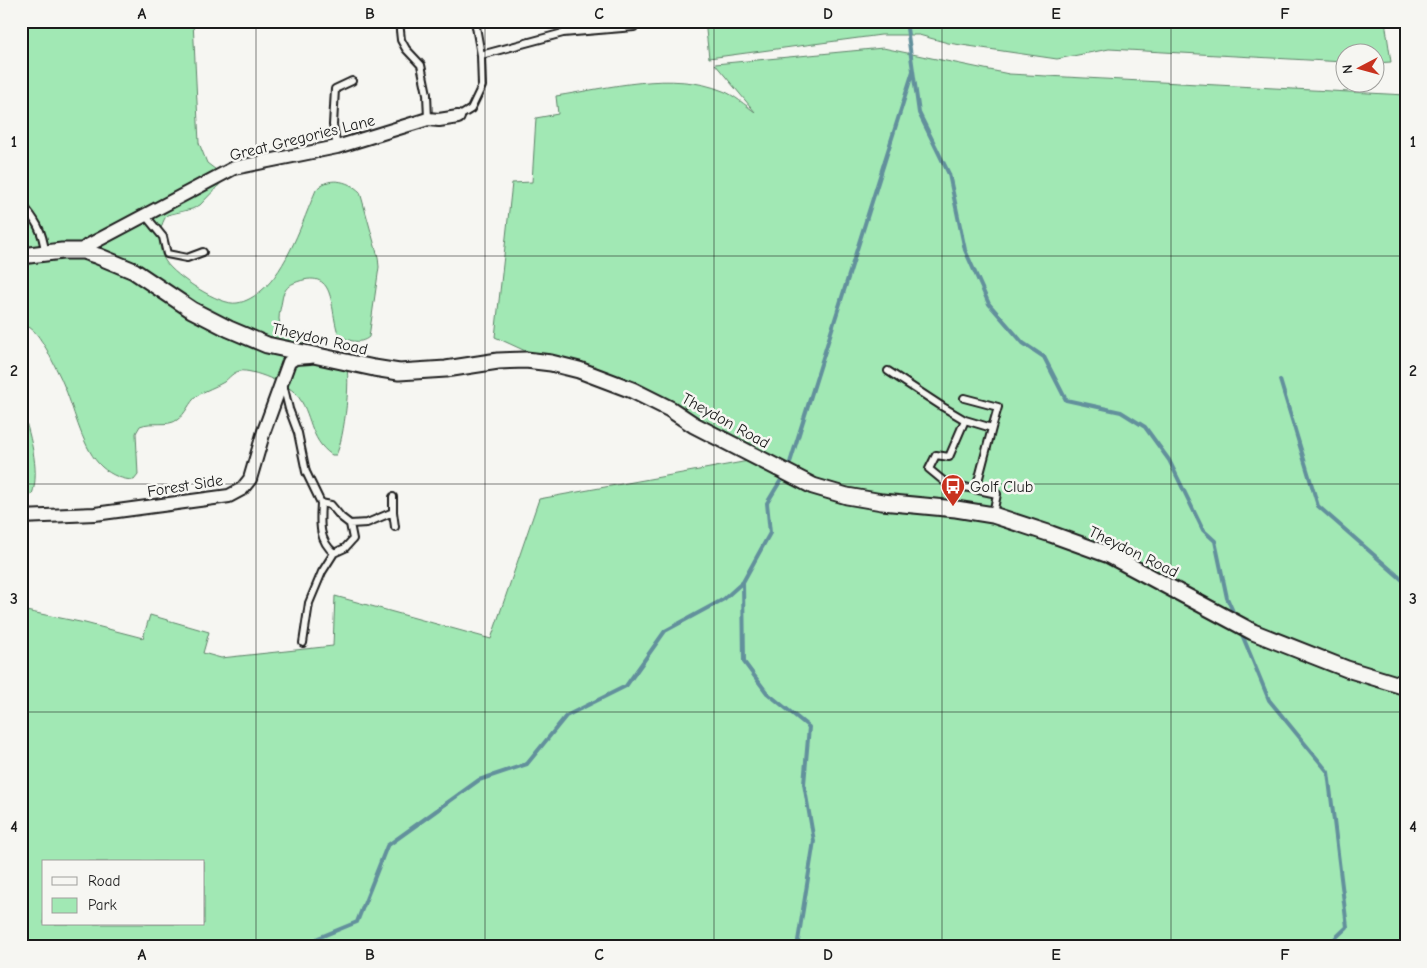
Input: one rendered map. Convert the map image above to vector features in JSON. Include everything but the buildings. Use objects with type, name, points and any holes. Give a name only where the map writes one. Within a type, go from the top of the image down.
[{"type":"street","name":"Great Gregories Lane","points":[[83,251],[87,246],[234,168],[337,147],[428,119],[439,120],[458,116]]},
{"type":"street","name":"Theydon Road","points":[[21,256],[62,251],[83,251],[134,271],[192,310],[229,329],[267,345],[374,368],[399,372],[446,369],[498,360],[526,360],[551,363],[579,370],[632,390],[670,409],[694,425],[813,486],[847,496],[882,502],[956,509],[993,515],[1051,534],[1109,555],[1253,632],[1347,669],[1406,688]]},
{"type":"street","name":"Forest Side","points":[[21,517],[95,514],[229,496],[242,489],[250,479],[264,431],[289,362],[295,358],[322,356]]},
{"type":"lane","points":[[399,21],[401,40],[406,49],[421,66],[427,94],[428,119]]},
{"type":"lane","points":[[458,116],[471,109],[482,86],[481,55],[475,21]]},
{"type":"lane","points":[[481,55],[563,33],[634,27]]},
{"type":"lane","points":[[337,147],[333,125],[335,88],[352,81]]},
{"type":"lane","points":[[21,203],[36,220],[44,237],[46,253]]},
{"type":"lane","points":[[144,215],[163,237],[167,254],[187,258],[203,252]]},
{"type":"lane","points":[[888,371],[965,420],[992,428]]},
{"type":"lane","points":[[282,380],[289,409],[298,433],[306,472],[321,503],[321,536],[326,546],[334,553]]},
{"type":"lane","points":[[964,398],[998,407],[976,489]]},
{"type":"lane","points":[[965,420],[949,457],[936,455],[929,469],[946,482],[997,494],[993,515]]},
{"type":"lane","points":[[393,497],[395,527]]},
{"type":"lane","points":[[321,503],[331,505],[340,517],[350,524],[367,523],[393,512]]},
{"type":"lane","points":[[304,643],[309,603],[322,572],[334,553],[345,548],[353,539],[350,524]]},
{"type":"green space","points":[[21,21],[193,21],[199,143],[207,163],[224,176],[223,181],[200,205],[192,209],[167,215],[160,232],[160,245],[163,257],[171,268],[178,275],[209,295],[229,303],[237,303],[247,300],[261,291],[279,271],[300,230],[316,190],[321,186],[332,181],[338,181],[350,185],[360,192],[379,267],[369,337],[361,341],[353,341],[338,333],[329,292],[324,284],[318,280],[308,279],[294,283],[287,288],[284,292],[279,317],[281,326],[291,337],[306,344],[337,352],[344,357],[347,364],[348,390],[342,436],[336,455],[332,455],[324,449],[315,434],[301,401],[292,390],[253,372],[240,371],[197,396],[177,420],[169,423],[140,426],[136,433],[138,475],[134,480],[113,475],[95,460],[80,430],[63,383],[47,350],[34,331],[21,324]]},
{"type":"green space","points":[[705,21],[1385,21],[1391,62],[1384,62],[1384,42],[1334,42],[1334,61],[1109,49],[1057,59],[948,43],[919,35],[881,35],[709,58]]},
{"type":"green space","points":[[883,48],[1009,74],[1406,95],[1406,947],[21,947],[21,610],[85,623],[143,638],[150,615],[209,632],[203,653],[221,658],[333,646],[335,596],[491,639],[539,499],[765,458],[698,426],[495,337],[512,183],[532,182],[536,118],[558,114],[556,96],[619,85],[662,81],[704,85],[723,91],[755,112],[715,64]]},
{"type":"green space","points":[[21,407],[33,450],[35,474],[32,494],[21,500]]},
{"type":"waterway","points":[[906,21],[919,113],[949,174],[965,250],[989,304],[1023,343],[1044,357],[1066,400],[1121,412],[1145,427],[1169,460],[1203,530],[1215,541],[1227,598],[1235,616]]},
{"type":"waterway","points":[[788,469],[913,71]]},
{"type":"waterway","points":[[1280,380],[1318,506],[1406,583]]},
{"type":"waterway","points":[[309,947],[318,938],[357,922],[387,846],[479,780],[527,764],[566,716],[626,686],[665,631],[724,599],[743,582],[770,533],[767,503],[784,475]]},
{"type":"waterway","points":[[743,582],[744,662],[767,693],[809,727],[804,784],[814,841],[797,947]]},
{"type":"waterway","points":[[1241,632],[1269,700],[1328,772],[1347,927],[1326,947]]},
{"type":"place","name":"Golf Club","points":[[953,507]]}]
